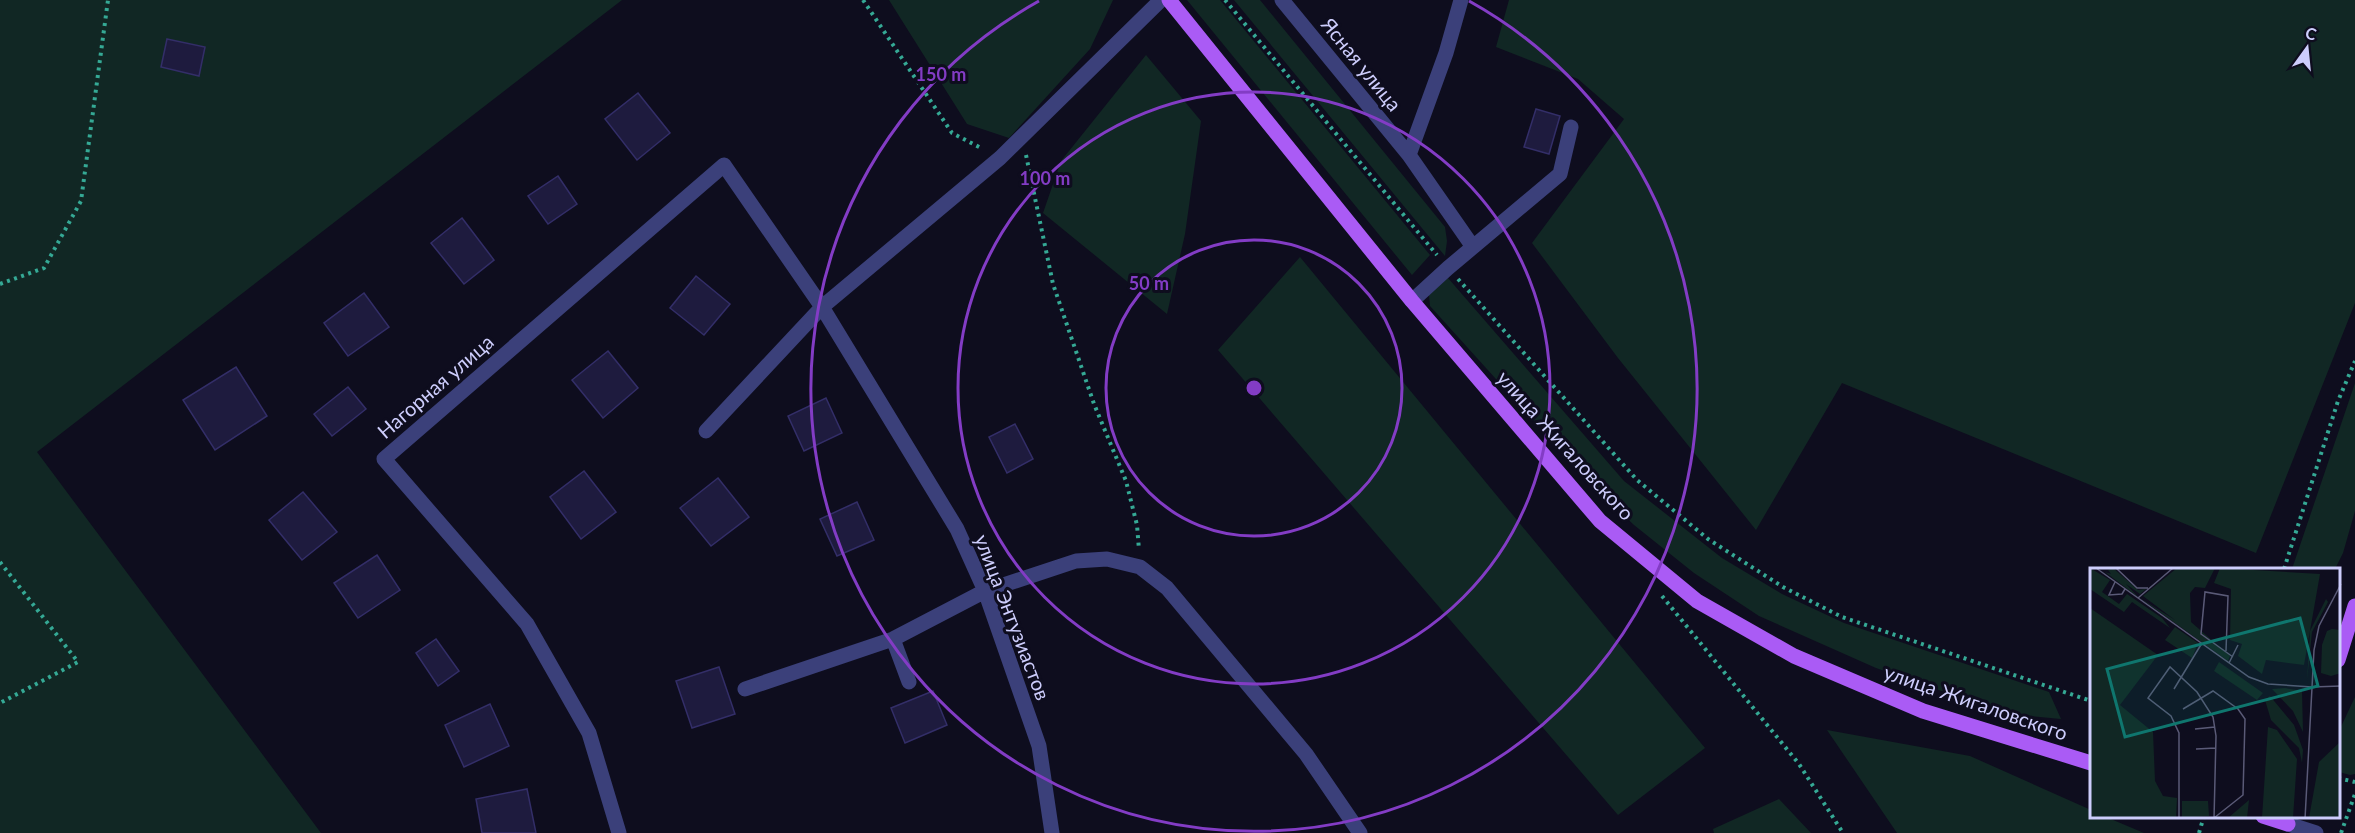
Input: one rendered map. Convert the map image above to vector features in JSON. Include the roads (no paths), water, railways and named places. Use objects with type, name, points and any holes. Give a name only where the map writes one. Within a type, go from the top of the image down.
[{"type":"main road","name":"улица Жигаловского","points":[[1169,0],[1412,301],[1600,521],[1697,601],[1794,656],[1923,711],[2090,763]]},
{"type":"main road","points":[[2340,654],[2355,606]]},
{"type":"main road","points":[[2269,818],[2288,825]]},
{"type":"street","points":[[706,431],[822,307],[1000,158],[1161,0]]},
{"type":"street","name":"Ясная улица","points":[[1282,0],[1409,155],[1473,247]]},
{"type":"street","name":"Ясная улица","points":[[1409,155],[1446,53],[1461,0]]},
{"type":"street","points":[[1412,301],[1560,174],[1571,127]]},
{"type":"street","name":"Нагорная улица","points":[[618,833],[589,733],[527,624],[384,459],[724,165],[822,307]]},
{"type":"street","name":"улица Энтузиастов","points":[[822,307],[957,529],[985,591],[1039,746],[1052,833]]},
{"type":"street","points":[[745,689],[893,639],[985,591],[1076,561],[1107,559],[1140,567],[1167,588],[1306,754],[1360,833]]},
{"type":"street","points":[[893,639],[909,682]]},
{"type":"street","points":[[2288,825],[2316,833]]}]
